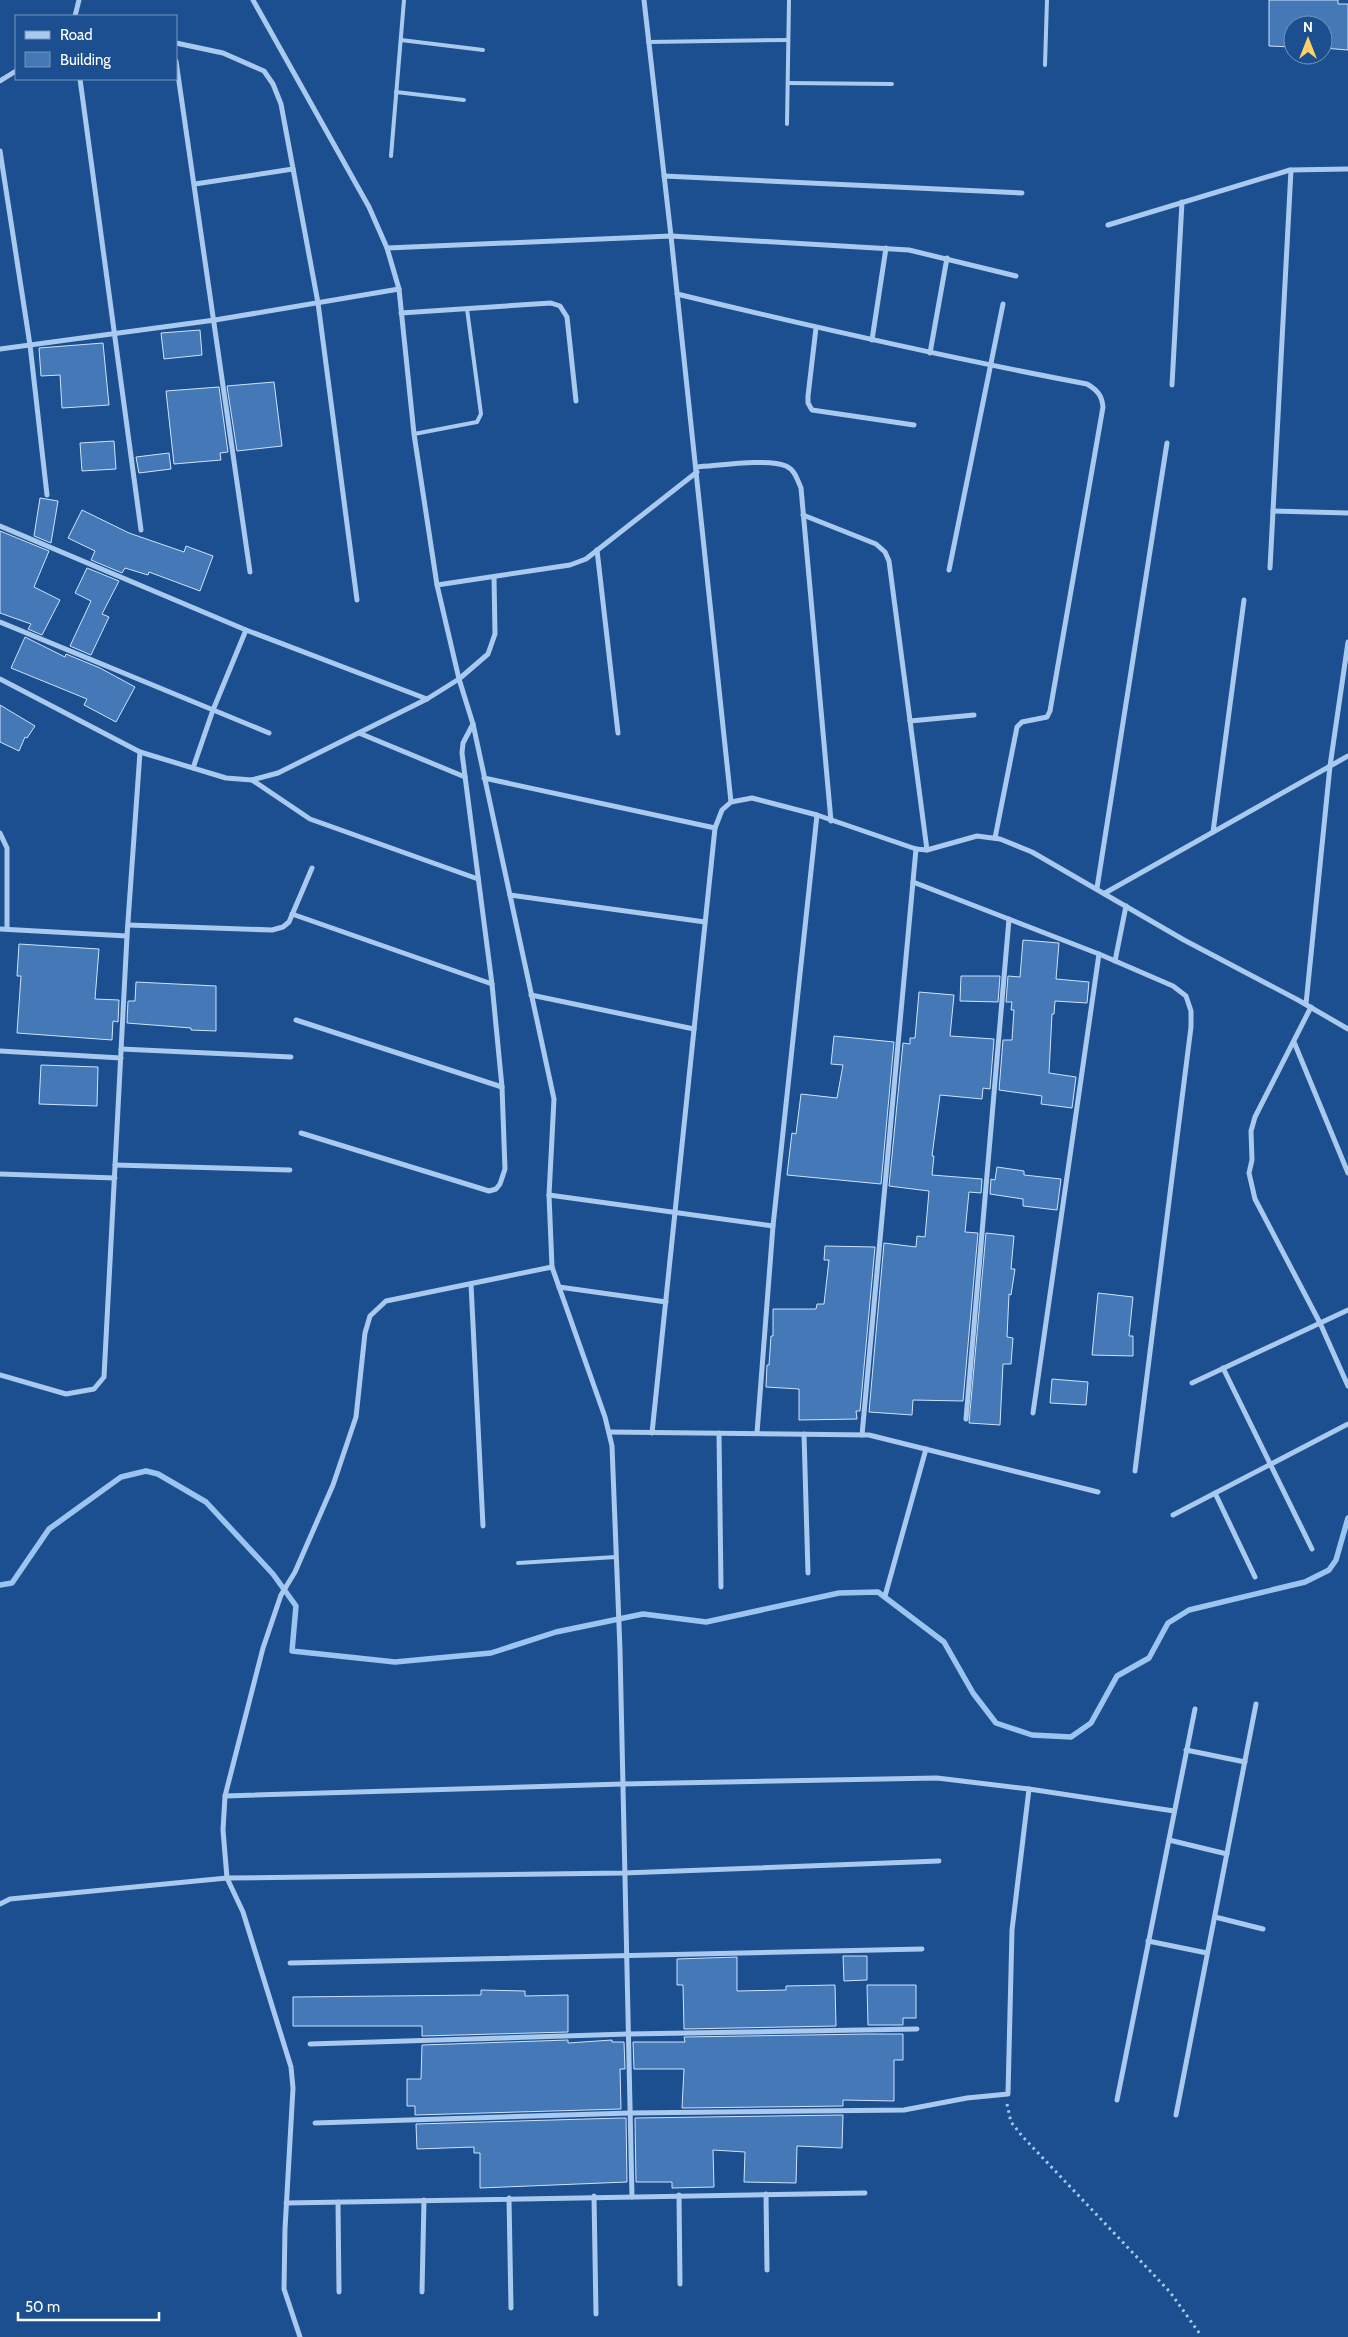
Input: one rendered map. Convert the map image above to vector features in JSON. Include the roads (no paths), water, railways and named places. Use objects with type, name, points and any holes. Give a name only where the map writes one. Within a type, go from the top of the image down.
[{"type":"street","points":[[75,15],[79,8],[79,0]]},
{"type":"street","points":[[253,0],[369,207],[387,248],[399,289],[414,434],[438,585],[459,679],[473,724],[554,1099],[549,1195],[552,1267],[605,1417],[612,1446],[620,1650],[632,2197]]},
{"type":"street","points":[[644,0],[697,470],[731,802]]},
{"type":"street","points":[[178,44],[223,53],[264,71],[273,84],[280,104],[318,303],[357,600]]},
{"type":"street","points":[[0,81],[15,73]]},
{"type":"street","points":[[178,74],[250,572]]},
{"type":"street","points":[[80,80],[141,530]]},
{"type":"street","points":[[0,151],[30,345],[46,495]]},
{"type":"street","points":[[195,184],[292,169]]},
{"type":"street","points":[[1108,225],[1291,170],[1348,169]]},
{"type":"street","points":[[1270,568],[1291,170]]},
{"type":"street","points":[[664,176],[1022,193]]},
{"type":"street","points":[[1172,385],[1182,202]]},
{"type":"street","points":[[387,248],[671,236],[910,250],[1016,276]]},
{"type":"street","points":[[872,340],[886,248]]},
{"type":"street","points":[[930,353],[947,258]]},
{"type":"street","points":[[0,349],[215,320],[399,289]]},
{"type":"street","points":[[677,294],[816,328],[991,366],[1087,384],[1098,391],[1103,407],[1050,711],[1047,718],[1022,722],[1017,726],[995,838]]},
{"type":"street","points":[[401,313],[551,303],[560,306],[567,317],[576,401]]},
{"type":"street","points":[[949,570],[1003,304]]},
{"type":"street","points":[[816,328],[808,396],[808,403],[812,410],[914,425]]},
{"type":"street","points":[[1097,888],[1168,443]]},
{"type":"street","points":[[438,585],[570,565],[586,560],[697,470],[773,463],[787,466],[795,472],[801,488],[831,821]]},
{"type":"street","points":[[1273,511],[1348,513]]},
{"type":"street","points":[[803,515],[876,544],[885,552],[890,561],[927,850]]},
{"type":"street","points":[[0,526],[246,630],[427,699]]},
{"type":"street","points":[[597,550],[618,733]]},
{"type":"street","points":[[0,679],[140,752],[226,778],[252,780],[278,774],[427,699],[459,679],[488,654],[495,634],[494,577]]},
{"type":"street","points":[[1213,832],[1244,600]]},
{"type":"street","points":[[0,622],[269,733]]},
{"type":"street","points":[[193,768],[213,710],[246,630]]},
{"type":"street","points":[[1306,1004],[1330,766],[1348,642]]},
{"type":"street","points":[[910,721],[974,715]]},
{"type":"street","points":[[301,1133],[489,1191],[496,1189],[500,1184],[505,1169],[502,1087],[492,984],[462,753],[463,743],[473,724]]},
{"type":"street","points":[[359,733],[465,777]]},
{"type":"street","points":[[0,1375],[66,1394],[94,1388],[104,1377],[127,936],[140,752]]},
{"type":"street","points":[[1105,893],[1348,756]]},
{"type":"street","points":[[484,778],[716,828]]},
{"type":"street","points":[[252,780],[310,820],[478,879]]},
{"type":"street","points":[[652,1433],[716,828],[722,810],[731,802],[752,798],[817,815],[916,850],[927,850],[977,836],[995,838],[1032,852],[1184,940],[1306,1004],[1348,1029]]},
{"type":"street","points":[[757,1433],[773,1226],[817,815]]},
{"type":"street","points":[[0,833],[7,848],[7,929]]},
{"type":"street","points":[[862,1435],[916,850]]},
{"type":"street","points":[[128,925],[272,930],[283,927],[292,914],[312,868]]},
{"type":"street","points":[[913,882],[1116,961],[1173,986],[1186,996],[1191,1011],[1191,1026],[1135,1471]]},
{"type":"street","points":[[510,895],[706,922]]},
{"type":"street","points":[[1116,961],[1126,906]]},
{"type":"street","points":[[292,914],[492,984]]},
{"type":"street","points":[[966,1418],[1009,919]]},
{"type":"street","points":[[0,929],[127,936]]},
{"type":"street","points":[[1034,1413],[1099,954]]},
{"type":"street","points":[[532,995],[694,1029]]},
{"type":"street","points":[[1311,1008],[1255,1117],[1251,1131],[1252,1160],[1249,1173],[1255,1199],[1320,1323],[1348,1386]]},
{"type":"street","points":[[296,1020],[502,1087]]},
{"type":"street","points":[[1294,1042],[1348,1173]]},
{"type":"street","points":[[121,1049],[291,1057]]},
{"type":"street","points":[[0,1051],[121,1058]]},
{"type":"street","points":[[115,1166],[290,1170]]},
{"type":"street","points":[[0,1174],[115,1178]]},
{"type":"street","points":[[549,1195],[773,1226]]},
{"type":"street","points":[[300,2337],[284,2289],[292,2088],[291,2067],[243,1912],[227,1878],[223,1830],[225,1796],[263,1648],[281,1595],[295,1572],[333,1485],[356,1417],[364,1333],[370,1316],[386,1301],[552,1267]]},
{"type":"street","points":[[471,1284],[483,1526]]},
{"type":"street","points":[[559,1287],[666,1302]]},
{"type":"street","points":[[1192,1383],[1348,1310]]},
{"type":"street","points":[[1223,1368],[1312,1549]]},
{"type":"street","points":[[1173,1515],[1348,1424]]},
{"type":"street","points":[[609,1432],[862,1435],[1098,1492]]},
{"type":"street","points":[[719,1433],[721,1586]]},
{"type":"street","points":[[804,1434],[808,1573]]},
{"type":"street","points":[[885,1596],[926,1449]]},
{"type":"street","points":[[1215,1493],[1255,1577]]},
{"type":"street","points":[[1176,2115],[1256,1704]]},
{"type":"street","points":[[1117,2100],[1194,1709]]},
{"type":"street","points":[[1186,1750],[1245,1762]]},
{"type":"street","points":[[225,1796],[622,1784],[937,1778],[1029,1789],[1174,1811]]},
{"type":"street","points":[[315,2123],[630,2113],[904,2110],[967,2098],[1008,2094],[1012,1930],[1029,1789]]},
{"type":"street","points":[[1169,1840],[1227,1854]]},
{"type":"street","points":[[0,1904],[10,1899],[227,1878],[624,1872],[939,1861]]},
{"type":"street","points":[[1214,1917],[1263,1929]]},
{"type":"street","points":[[1148,1941],[1208,1953]]},
{"type":"street","points":[[290,1963],[922,1950]]},
{"type":"street","points":[[310,2044],[628,2034],[917,2029]]},
{"type":"street","points":[[766,2194],[768,2270]]},
{"type":"street","points":[[286,2203],[594,2196],[865,2194]]},
{"type":"street","points":[[679,2195],[680,2284]]},
{"type":"street","points":[[594,2196],[596,2314]]},
{"type":"street","points":[[509,2198],[511,2308]]},
{"type":"street","points":[[422,2292],[424,2200]]},
{"type":"street","points":[[338,2202],[339,2292]]},
{"type":"lane","points":[[391,156],[404,0]]},
{"type":"lane","points":[[787,124],[788,0]]},
{"type":"lane","points":[[1045,64],[1047,0]]},
{"type":"lane","points":[[401,40],[483,50]]},
{"type":"lane","points":[[648,42],[788,40]]},
{"type":"lane","points":[[788,83],[892,84]]},
{"type":"lane","points":[[396,92],[464,100]]},
{"type":"lane","points":[[414,434],[476,422],[480,419],[481,414],[466,309]]},
{"type":"lane","points":[[518,1563],[616,1557]]},
{"type":"waterway","points":[[0,1585],[12,1583],[49,1529],[121,1477],[146,1471],[158,1474],[206,1502],[273,1574],[296,1606],[292,1651],[395,1662],[491,1653],[556,1632],[643,1614],[706,1622],[839,1593],[878,1592],[944,1642],[973,1693],[996,1723],[1032,1735],[1071,1737],[1091,1723],[1117,1676],[1149,1658],[1168,1623],[1189,1610],[1305,1582],[1329,1570],[1336,1560],[1348,1518]]}]
